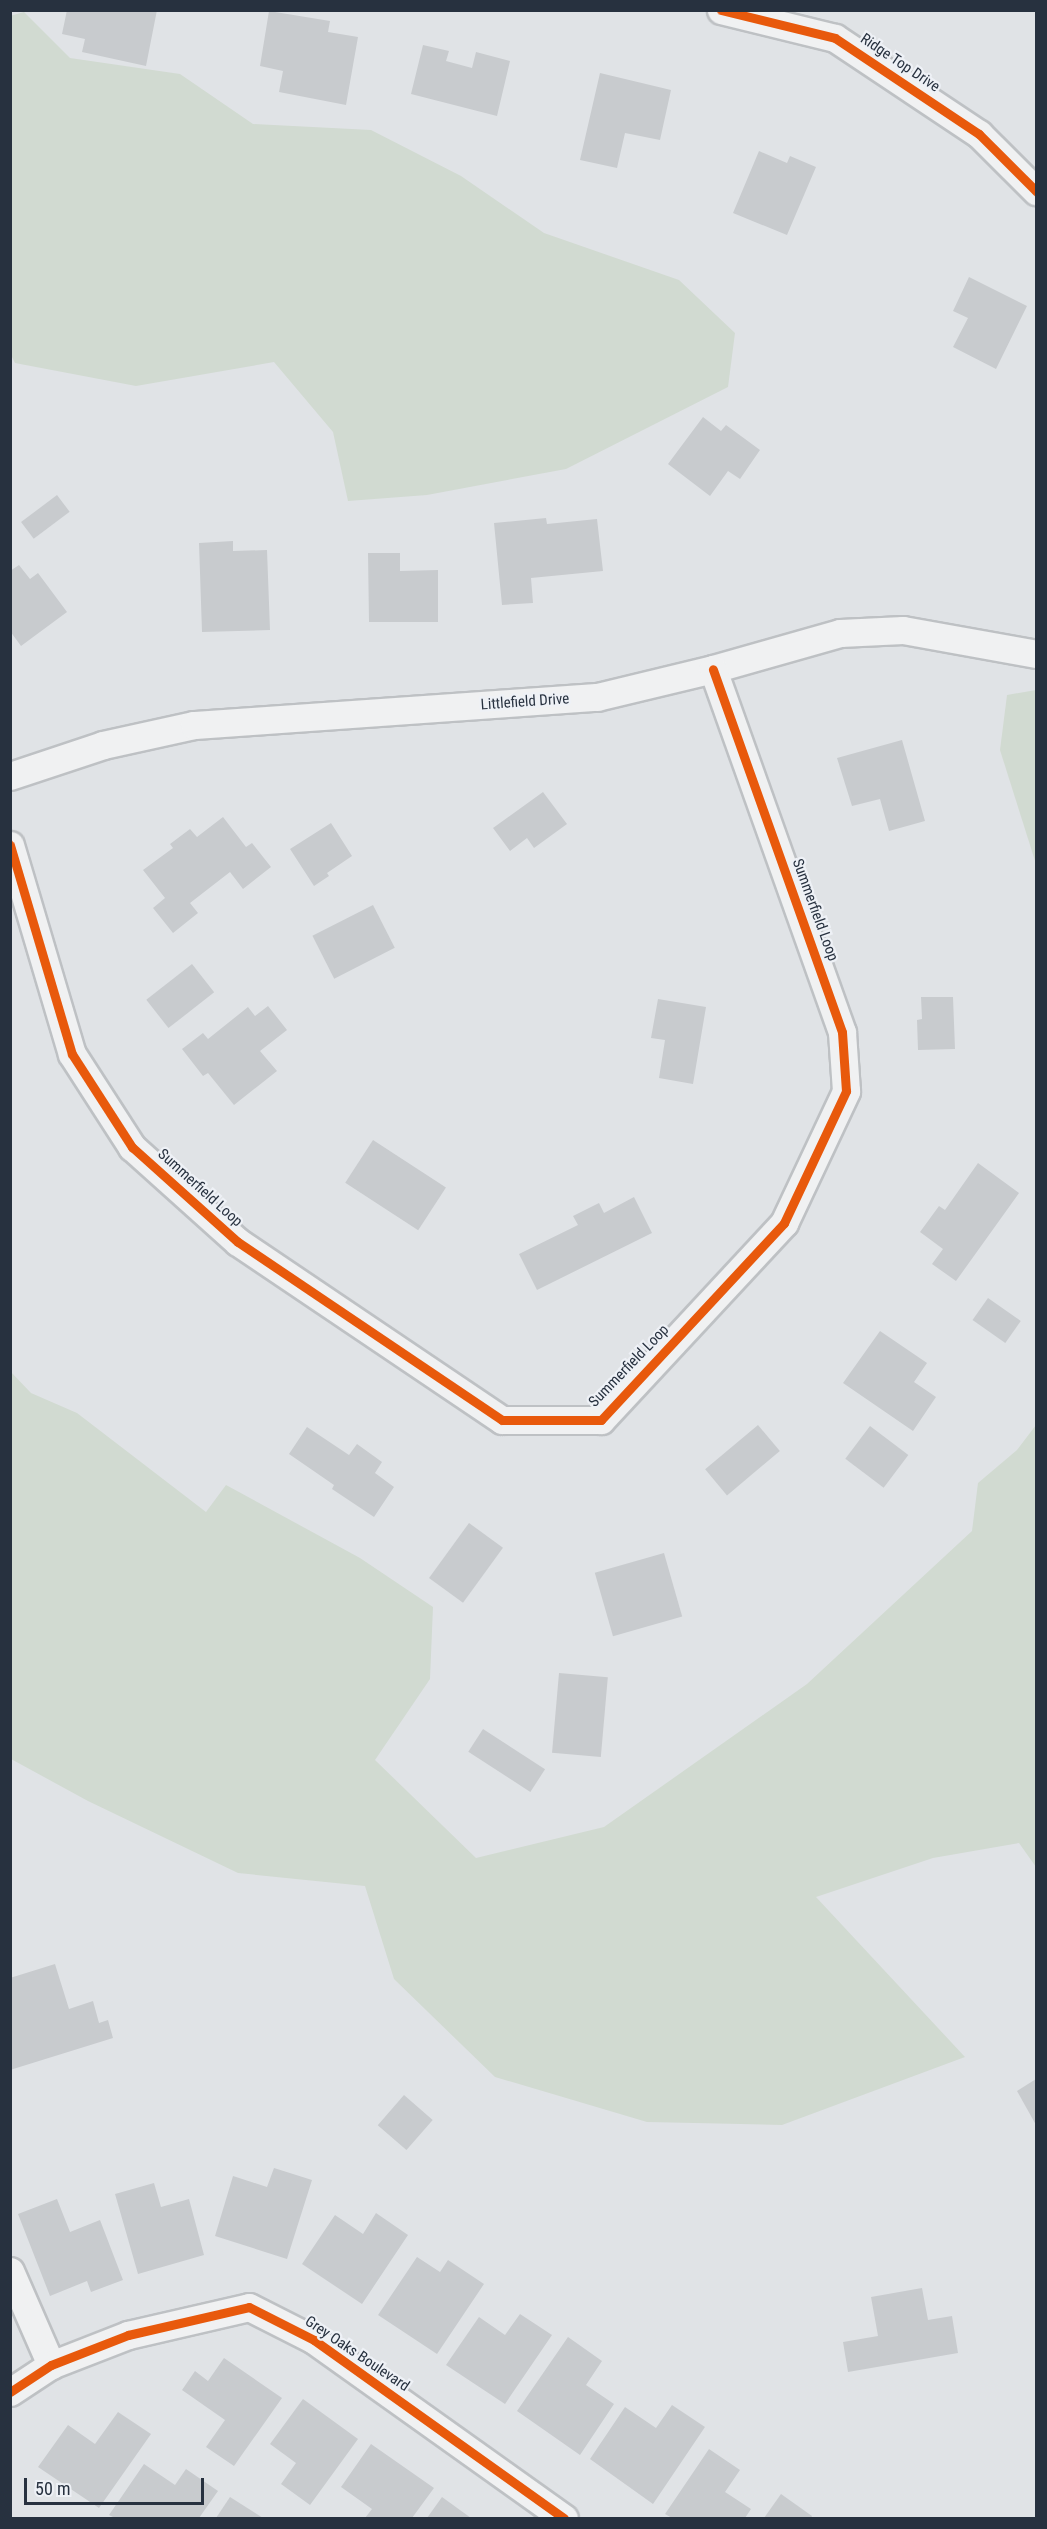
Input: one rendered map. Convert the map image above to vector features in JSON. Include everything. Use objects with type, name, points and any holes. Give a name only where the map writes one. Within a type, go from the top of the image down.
[{"type":"street","name":"Ridge Top Drive","points":[[721,10],[836,38],[979,134],[1036,191]]},
{"type":"street","name":"Littlefield Drive","points":[[10,776],[103,745],[194,724],[597,697],[713,669],[844,632],[903,630],[1036,654]]},
{"type":"street","name":"Summerfield Loop","points":[[10,845],[72,1054],[132,1147],[238,1242],[502,1420],[601,1420],[784,1224],[846,1091],[842,1032],[713,669]]},
{"type":"street","points":[[10,2271],[51,2366]]},
{"type":"street","name":"Grey Oaks Boulevard","points":[[10,2392],[51,2366],[128,2336],[249,2307],[314,2340],[564,2518]]},
{"type":"shaded area","points":[[24,12],[70,58],[180,74],[253,124],[371,130],[461,176],[544,233],[679,280],[735,333],[728,387],[566,469],[427,495],[348,501],[333,432],[274,362],[136,386],[15,363],[10,353],[10,16]]},
{"type":"shaded area","points":[[1036,690],[1036,864],[1000,750],[1007,695]]},
{"type":"shaded area","points":[[10,1371],[31,1393],[77,1413],[206,1512],[226,1485],[360,1558],[433,1607],[430,1679],[375,1760],[476,1858],[604,1827],[807,1684],[972,1531],[978,1483],[1017,1450],[1036,1425],[1036,1867],[1019,1843],[933,1858],[816,1897],[965,2057],[782,2125],[647,2122],[495,2077],[394,1979],[365,1886],[238,1873],[88,1801],[11,1759]]},
{"type":"building","points":[[67,10],[157,10],[146,66],[82,52],[85,39],[62,34]]},
{"type":"building","points":[[269,11],[330,21],[328,32],[358,37],[346,105],[279,92],[283,71],[260,66]]},
{"type":"building","points":[[423,45],[449,51],[446,61],[472,68],[476,52],[510,61],[497,116],[411,94]]},
{"type":"building","points":[[600,73],[671,90],[660,140],[625,133],[617,168],[580,160]]},
{"type":"building","points":[[759,151],[787,163],[790,156],[816,167],[787,235],[733,213]]},
{"type":"building","points":[[969,277],[1027,306],[996,369],[953,347],[968,318],[953,311]]},
{"type":"building","points":[[703,417],[721,431],[726,425],[760,450],[740,479],[728,471],[710,496],[668,464]]},
{"type":"building","points":[[57,495],[70,512],[34,539],[21,522]]},
{"type":"building","points":[[546,518],[547,524],[597,519],[603,571],[531,578],[533,603],[502,605],[494,523]]},
{"type":"building","points":[[233,541],[233,551],[267,550],[270,630],[202,632],[199,543]]},
{"type":"building","points":[[368,553],[400,553],[400,571],[438,570],[438,622],[369,622]]},
{"type":"building","points":[[19,565],[30,579],[38,573],[67,612],[21,646],[10,631],[10,571]]},
{"type":"building","points":[[902,740],[925,821],[889,831],[880,799],[852,806],[837,758]]},
{"type":"building","points":[[543,792],[567,824],[534,848],[527,838],[510,851],[493,828]]},
{"type":"building","points":[[223,817],[246,847],[252,843],[271,867],[243,889],[230,872],[190,903],[198,913],[173,933],[153,908],[165,898],[143,870],[173,848],[170,844],[190,829],[197,837]]},
{"type":"building","points":[[331,823],[352,856],[327,873],[329,876],[314,886],[290,849]]},
{"type":"building","points":[[373,905],[395,948],[334,979],[312,936]]},
{"type":"building","points":[[192,964],[214,992],[168,1028],[146,1000]]},
{"type":"building","points":[[921,997],[953,997],[955,1049],[918,1050],[917,1020],[922,1019]]},
{"type":"building","points":[[658,999],[706,1007],[693,1084],[659,1078],[665,1040],[651,1038]]},
{"type":"building","points":[[268,1006],[287,1030],[260,1051],[277,1071],[234,1105],[208,1073],[203,1076],[182,1049],[203,1033],[208,1039],[248,1007],[255,1016]]},
{"type":"building","points":[[373,1140],[446,1187],[418,1230],[345,1183]]},
{"type":"building","points":[[978,1163],[1019,1193],[956,1281],[932,1264],[943,1249],[920,1232],[939,1206],[945,1210]]},
{"type":"building","points":[[634,1197],[652,1233],[537,1290],[519,1254],[578,1225],[573,1216],[599,1203],[604,1213]]},
{"type":"building","points":[[988,1298],[1021,1321],[1005,1343],[973,1320]]},
{"type":"building","points":[[880,1331],[927,1363],[914,1382],[936,1397],[913,1431],[843,1383]]},
{"type":"building","points":[[758,1425],[780,1451],[727,1495],[705,1469]]},
{"type":"building","points":[[870,1426],[908,1455],[884,1488],[845,1459]]},
{"type":"building","points":[[307,1427],[349,1455],[357,1444],[382,1462],[375,1473],[394,1487],[374,1517],[332,1489],[334,1485],[289,1454]]},
{"type":"building","points":[[469,1523],[503,1548],[463,1603],[429,1578]]},
{"type":"building","points":[[664,1553],[682,1616],[613,1636],[595,1573]]},
{"type":"building","points":[[559,1673],[608,1677],[601,1757],[552,1753]]},
{"type":"building","points":[[483,1729],[545,1769],[530,1792],[468,1752]]},
{"type":"building","points":[[55,1964],[69,2009],[93,2001],[99,2023],[108,2020],[113,2038],[10,2070],[10,1978]]},
{"type":"building","points":[[1036,2079],[1036,2125],[1017,2091]]},
{"type":"building","points":[[404,2095],[433,2120],[406,2150],[378,2125]]},
{"type":"building","points":[[274,2168],[312,2180],[287,2259],[215,2236],[233,2176],[267,2187]]},
{"type":"building","points":[[154,2183],[161,2207],[189,2199],[204,2255],[138,2274],[115,2194]]},
{"type":"building","points":[[57,2199],[70,2232],[100,2220],[123,2280],[91,2292],[87,2281],[50,2296],[18,2214]]},
{"type":"building","points":[[376,2213],[408,2235],[362,2304],[302,2264],[335,2215],[363,2234]]},
{"type":"building","points":[[417,2257],[440,2272],[448,2260],[484,2284],[437,2354],[378,2315]]},
{"type":"building","points":[[922,2288],[928,2320],[952,2316],[958,2353],[848,2372],[843,2342],[878,2336],[871,2297]]},
{"type":"building","points":[[520,2314],[552,2335],[505,2404],[446,2365],[479,2317],[505,2335]]},
{"type":"building","points":[[568,2337],[602,2361],[586,2385],[614,2404],[580,2455],[517,2411]]},
{"type":"building","points":[[224,2358],[282,2398],[234,2466],[206,2447],[225,2420],[182,2390],[195,2371],[208,2381]]},
{"type":"building","points":[[303,2399],[358,2439],[310,2505],[281,2484],[296,2463],[270,2444]]},
{"type":"building","points":[[672,2405],[705,2427],[653,2504],[590,2459],[625,2407],[656,2428]]},
{"type":"building","points":[[118,2412],[151,2434],[99,2508],[38,2467],[68,2425],[95,2444]]},
{"type":"building","points":[[371,2444],[434,2488],[412,2518],[365,2518],[372,2509],[341,2487]]},
{"type":"building","points":[[709,2449],[740,2470],[725,2492],[751,2509],[745,2518],[672,2518],[665,2514]]},
{"type":"building","points":[[144,2464],[175,2485],[186,2469],[218,2491],[199,2518],[115,2518],[109,2515]]},
{"type":"building","points":[[781,2494],[812,2516],[811,2518],[764,2518]]},
{"type":"building","points":[[230,2497],[263,2518],[216,2518]]},
{"type":"building","points":[[442,2497],[471,2518],[427,2518]]},
{"type":"cycle path","points":[[721,10],[835,38],[979,134],[1036,191]]},
{"type":"cycle path","points":[[10,845],[72,1054],[132,1147],[238,1242],[502,1420],[601,1420],[784,1223],[846,1091],[842,1032],[713,669]]},
{"type":"cycle path","points":[[10,2392],[51,2365],[128,2335],[249,2307],[314,2340],[564,2518]]}]
